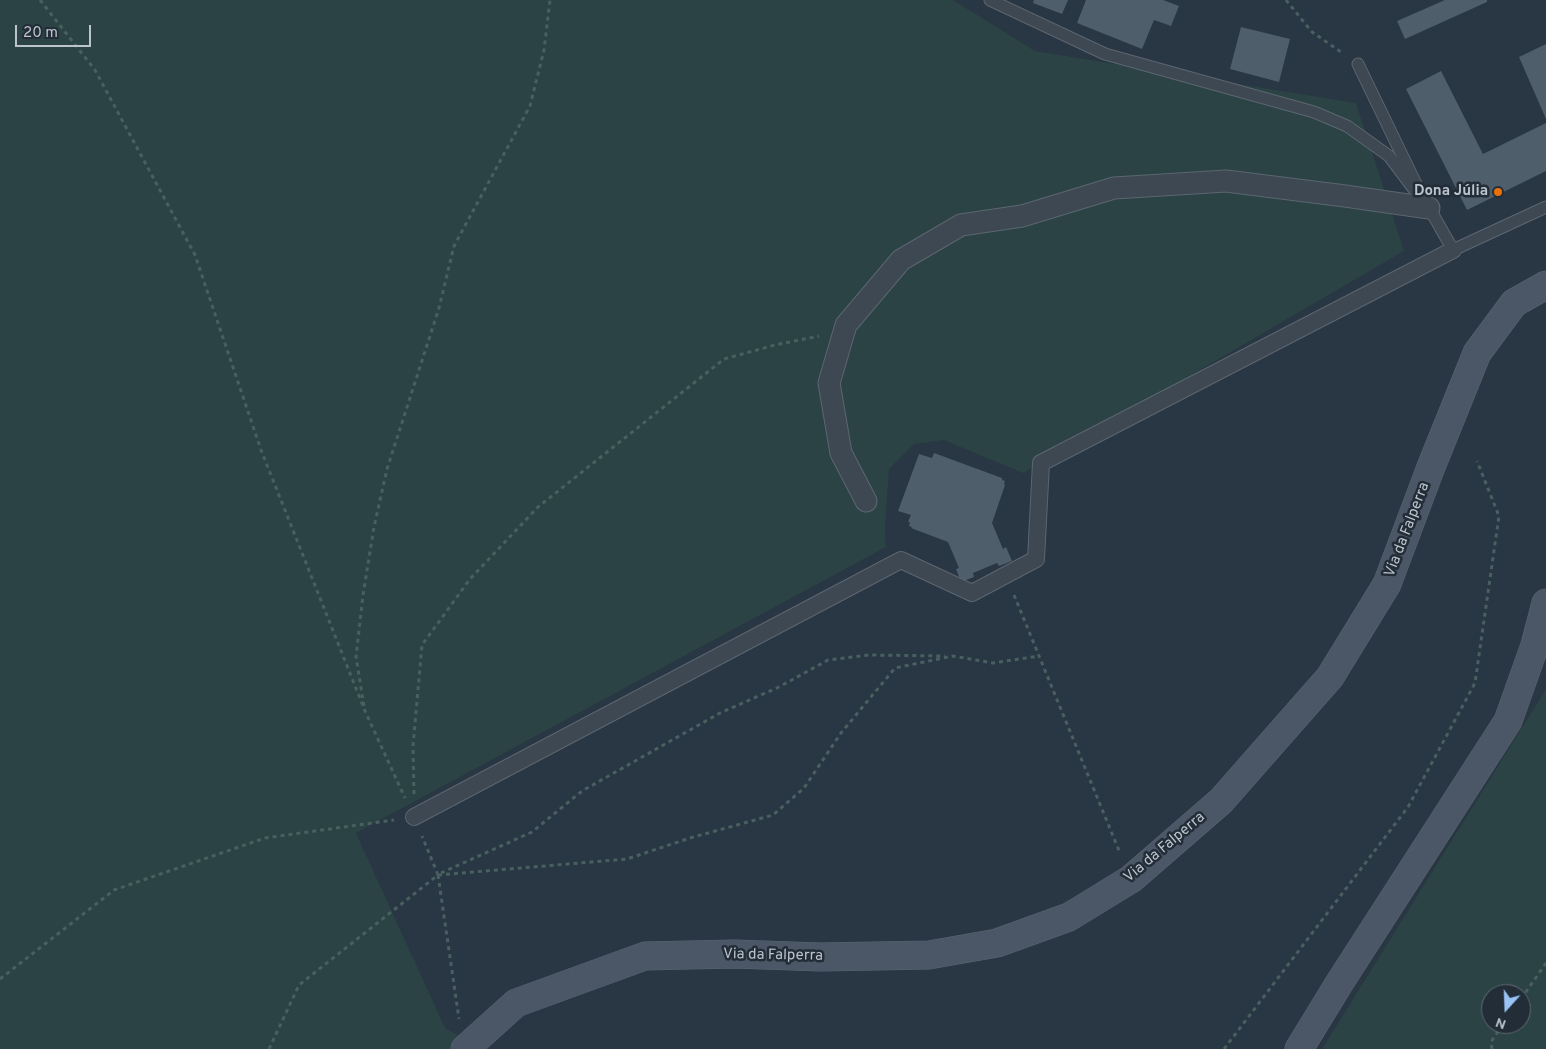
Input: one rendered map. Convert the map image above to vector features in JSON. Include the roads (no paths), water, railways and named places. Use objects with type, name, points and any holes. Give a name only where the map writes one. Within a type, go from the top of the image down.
[{"type":"main road","name":"Via da Falperra","points":[[465,1049],[516,1003],[645,956],[734,954],[821,957],[929,955],[998,943],[1070,917],[1131,879],[1221,801],[1330,678],[1388,584],[1476,353],[1514,303],[1546,285]]},
{"type":"main road","points":[[1299,1049],[1340,982],[1508,722],[1535,645],[1546,603]]},
{"type":"street","points":[[866,500],[841,453],[829,383],[846,325],[901,260],[961,224],[1022,216],[1114,188],[1226,181],[1429,208]]},
{"type":"street","points":[[414,817],[901,560],[972,593],[1036,559],[1041,463],[1453,250]]},
{"type":"lane","points":[[990,0],[1105,54],[1314,112],[1347,126],[1388,156],[1429,208]]},
{"type":"lane","points":[[1358,64],[1429,208],[1453,250],[1546,207]]},
{"type":"place","name":"Dona Júlia","points":[[1498,192]]}]
